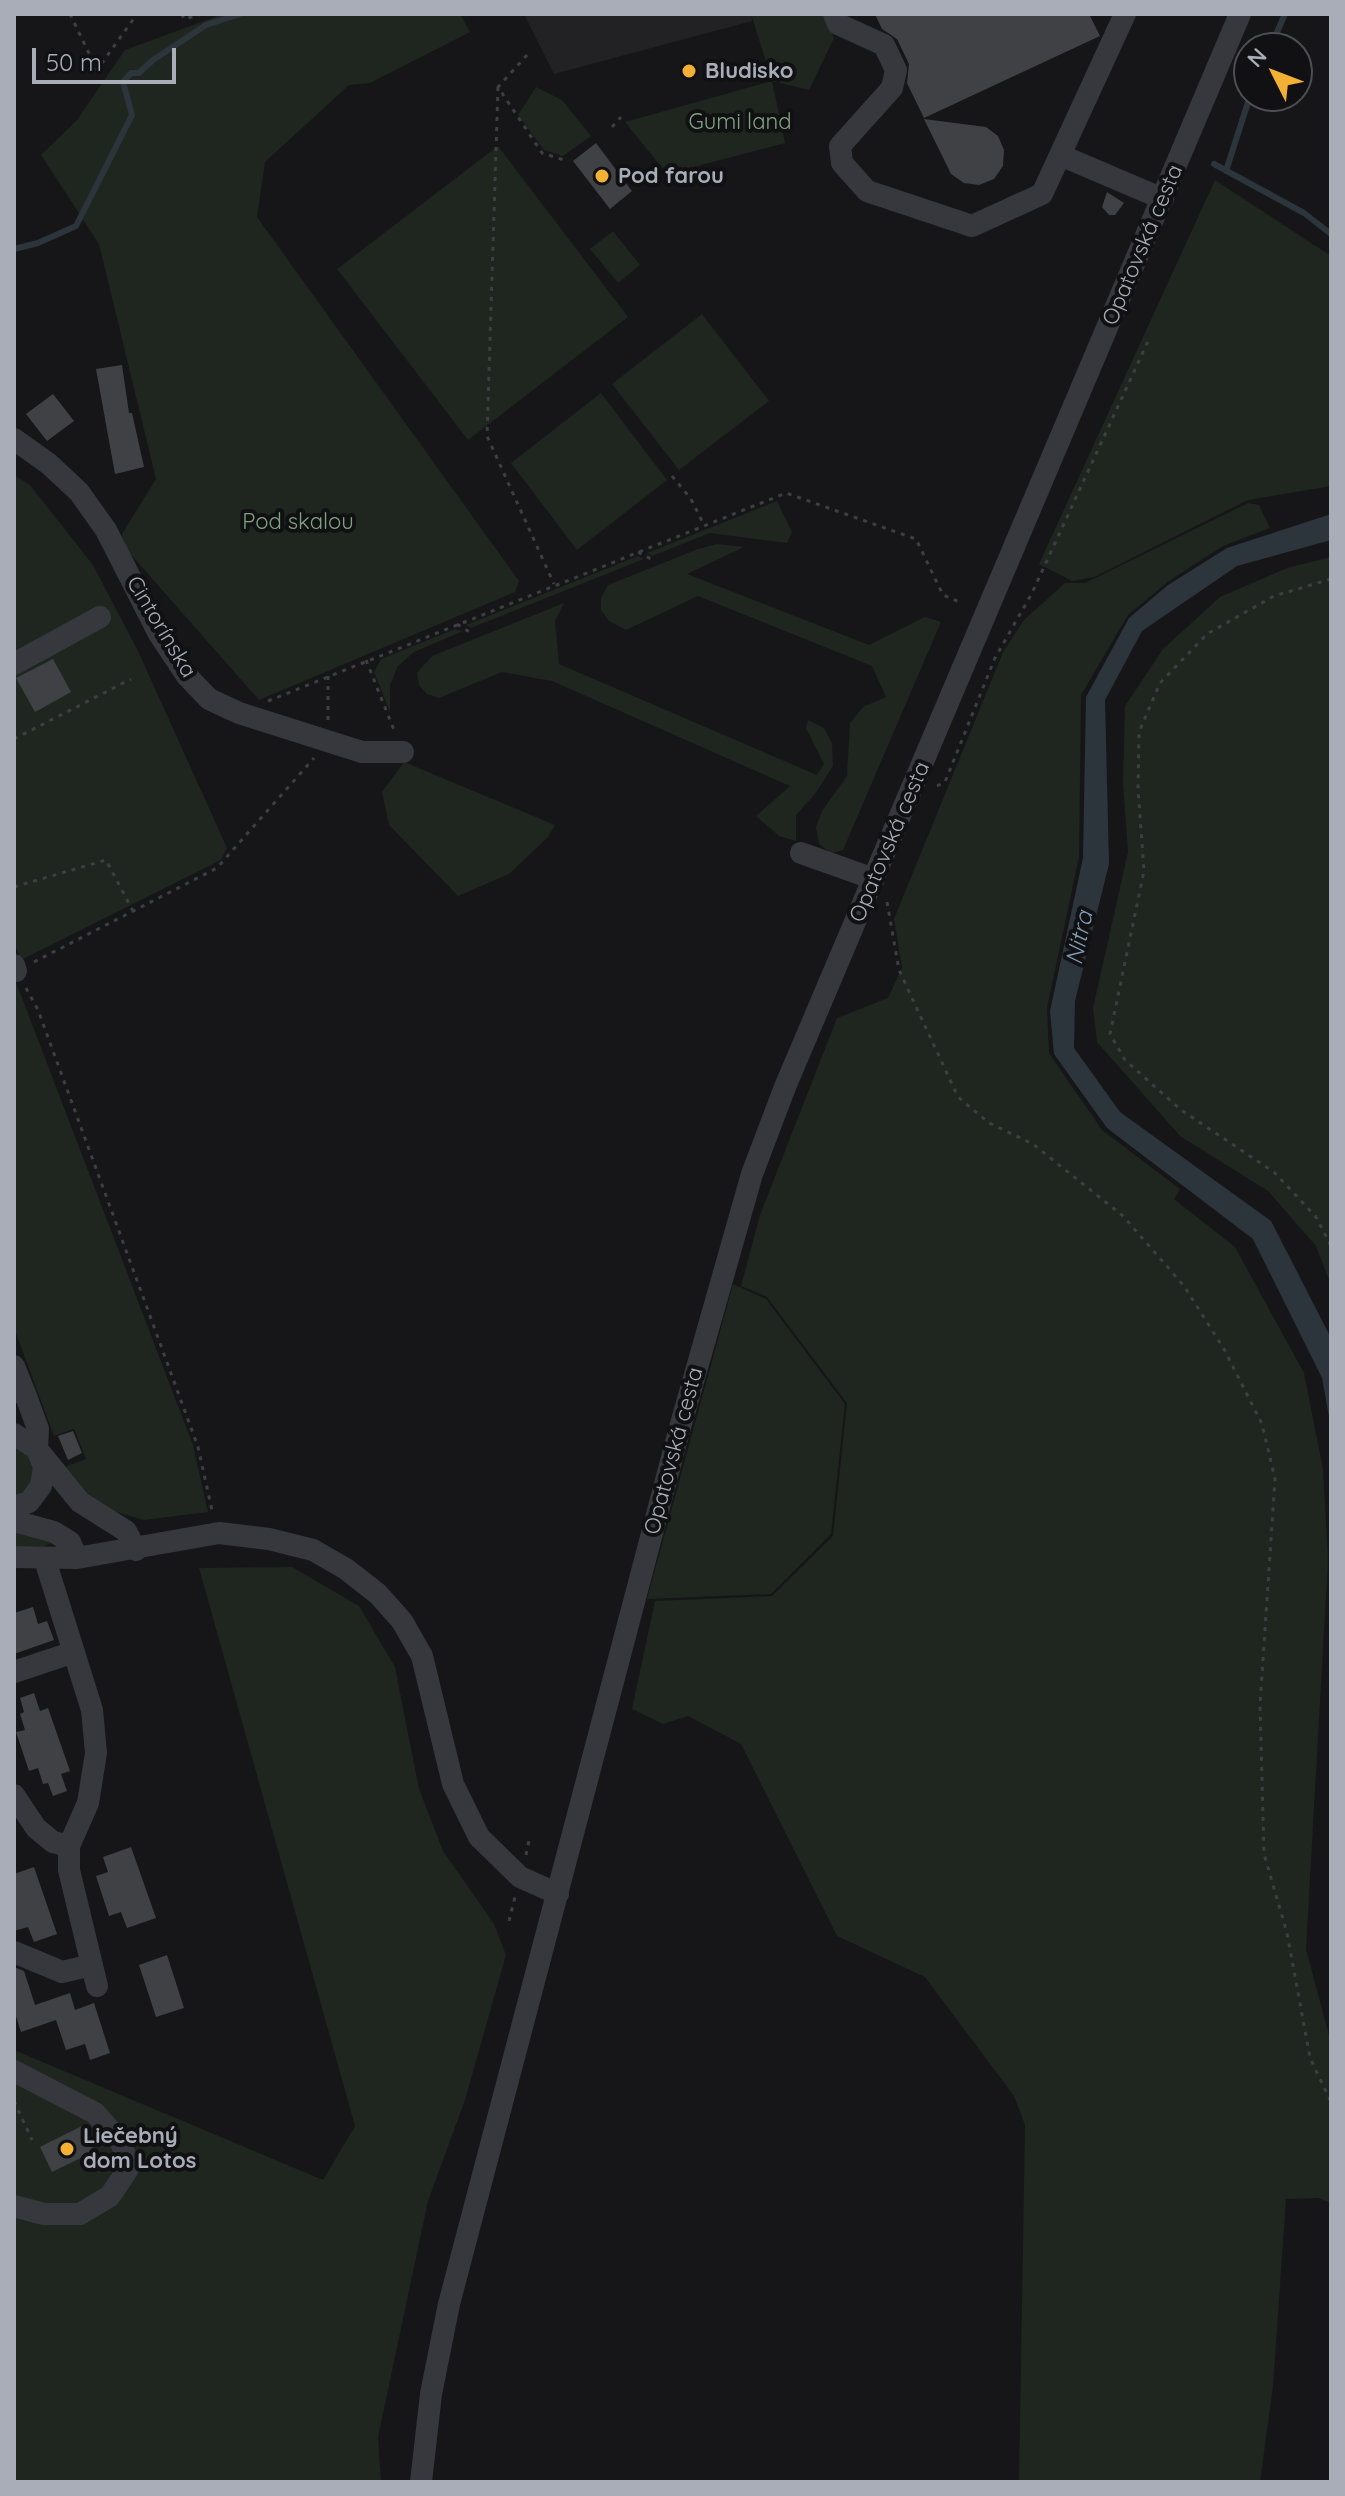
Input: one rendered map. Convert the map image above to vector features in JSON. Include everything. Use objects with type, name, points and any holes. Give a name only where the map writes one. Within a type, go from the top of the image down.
[{"type":"street","points":[[834,14],[838,24],[884,45],[896,70],[892,88],[840,146],[842,163],[867,191],[972,226],[1042,194],[1125,14]]},
{"type":"street","name":"Opatovská cesta","points":[[421,2482],[431,2394],[449,2304],[610,1693],[752,1174],[785,1087],[1240,14]]},
{"type":"street","points":[[1060,155],[1163,199]]},
{"type":"street","name":"Cintorínska","points":[[14,439],[49,464],[79,492],[106,530],[159,634],[187,676],[209,699],[239,713],[362,752],[403,752]]},
{"type":"street","points":[[14,664],[100,617]]},
{"type":"street","points":[[801,853],[874,879]]},
{"type":"street","points":[[14,1366],[20,1392],[38,1429],[37,1449],[44,1467],[41,1486],[29,1502],[14,1507]]},
{"type":"street","points":[[14,1434],[26,1438],[37,1449],[80,1502],[126,1531],[136,1550]]},
{"type":"street","points":[[14,1521],[54,1532],[70,1542],[77,1558]]},
{"type":"street","points":[[14,1557],[45,1560],[77,1558],[216,1534],[269,1539],[313,1550],[378,1594],[402,1621],[422,1656],[453,1784],[479,1837],[520,1877],[558,1894]]},
{"type":"street","points":[[14,1952],[62,1972],[94,1976],[69,1870],[69,1846],[88,1803],[96,1753],[92,1710],[45,1560]]},
{"type":"street","points":[[14,1672],[74,1652]]},
{"type":"street","points":[[14,1795],[22,1812],[36,1828],[53,1842],[69,1846]]},
{"type":"street","points":[[14,2071],[95,2113],[122,2144],[128,2169],[110,2196],[80,2214],[44,2214],[14,2206]]},
{"type":"path","points":[[70,14],[97,70],[137,14]]},
{"type":"path","points":[[182,14],[184,19],[202,14]]},
{"type":"path","points":[[527,55],[498,87],[487,436],[555,585]]},
{"type":"path","points":[[498,87],[542,153],[567,161]]},
{"type":"path","points":[[612,127],[621,117]]},
{"type":"path","points":[[915,782],[932,789],[945,782],[995,658],[1032,593],[1149,339]]},
{"type":"path","points":[[672,476],[691,499],[704,525]]},
{"type":"path","points":[[239,713],[786,493],[916,539],[943,595],[962,603]]},
{"type":"path","points":[[638,552],[653,560]]},
{"type":"path","points":[[1331,579],[1274,596],[1207,634],[1160,683],[1139,732],[1138,789],[1144,871],[1110,1034],[1125,1060],[1181,1110],[1274,1172],[1316,1217],[1331,1246]]},
{"type":"path","points":[[457,624],[471,633]]},
{"type":"path","points":[[366,660],[403,752]]},
{"type":"path","points":[[216,1534],[198,1447],[38,1010],[15,968],[217,868],[329,741],[328,676]]},
{"type":"path","points":[[14,739],[131,679]]},
{"type":"path","points":[[14,887],[106,860],[133,911]]},
{"type":"path","points":[[874,879],[890,909],[899,970],[958,1097],[989,1123],[1033,1144],[1123,1216],[1184,1286],[1224,1349],[1262,1424],[1275,1479],[1260,1705],[1264,1854],[1287,1933],[1310,2058],[1331,2102]]},
{"type":"path","points":[[14,2101],[32,2140]]},
{"type":"shaded area","points":[[524,14],[751,14],[752,21],[554,74]]},
{"type":"green space","name":"Pod skalou","points":[[223,14],[460,14],[470,32],[370,83],[349,85],[265,162],[257,217],[519,581],[515,592],[259,700],[126,549],[122,534],[156,479],[99,244],[41,155],[77,120],[125,50]]},
{"type":"green space","points":[[751,14],[824,14],[834,38],[809,90],[772,81]]},
{"type":"green space","name":"Gumi land","points":[[772,81],[785,143],[667,174],[625,122]]},
{"type":"green space","points":[[536,87],[562,100],[591,136],[563,156],[544,150],[518,115]]},
{"type":"green space","points":[[498,146],[628,317],[468,440],[337,269]]},
{"type":"green space","points":[[1215,180],[1331,256],[1331,486],[1248,500],[1094,577],[1072,581],[1039,564]]},
{"type":"green space","points":[[613,231],[640,265],[618,283],[590,249]]},
{"type":"green space","points":[[702,314],[769,401],[679,470],[612,384]]},
{"type":"green space","points":[[601,393],[667,480],[577,550],[511,463]]},
{"type":"green space","points":[[14,475],[30,485],[93,565],[138,651],[227,848],[221,860],[21,960],[14,943]]},
{"type":"green space","points":[[777,501],[792,532],[787,543],[710,533],[652,556],[647,553]]},
{"type":"green space","points":[[1248,503],[1259,505],[1270,528],[1223,546],[1169,581],[1128,615],[1081,695],[1079,857],[1047,1008],[1049,1053],[1102,1130],[1180,1189],[1174,1199],[1235,1247],[1304,1373],[1323,1469],[1328,1560],[1306,1949],[1331,2043],[1331,2203],[1318,2198],[1286,2199],[1273,2386],[1260,2482],[1019,2482],[1025,2125],[1014,2096],[925,1977],[837,1936],[741,1744],[688,1716],[663,1724],[632,1709],[655,1601],[772,1596],[833,1536],[847,1403],[767,1297],[741,1286],[760,1215],[837,1018],[888,998],[902,968],[894,919],[1003,652],[1024,620],[1065,583],[1085,583]]},
{"type":"green space","points":[[717,544],[744,547],[687,574],[869,645],[925,617],[941,622],[843,850],[831,853],[819,844],[816,827],[822,811],[847,776],[850,723],[863,707],[886,697],[872,666],[698,596],[626,630],[609,621],[601,610],[601,598],[608,585]]},
{"type":"green space","points":[[638,556],[644,559],[471,628],[466,625]]},
{"type":"green space","points":[[1331,557],[1331,1285],[1316,1246],[1268,1191],[1180,1136],[1097,1042],[1093,1008],[1128,852],[1123,783],[1125,706],[1163,649],[1220,597],[1287,568]]},
{"type":"green space","points":[[564,603],[555,621],[559,664],[817,775],[824,764],[806,728],[808,720],[824,728],[832,743],[833,766],[815,794],[796,815],[796,841],[779,836],[756,816],[790,786],[552,681],[502,672],[439,698],[427,694],[419,685],[417,673],[432,656]]},
{"type":"green space","points":[[455,629],[463,631],[414,652],[398,666],[390,685],[390,712],[374,672],[381,659]]},
{"type":"green space","points":[[404,762],[555,825],[548,837],[509,874],[458,896],[389,825],[382,792]]},
{"type":"green space","points":[[14,977],[193,1445],[208,1512],[144,1520],[109,1510],[87,1495],[65,1467],[86,1459],[74,1429],[54,1436],[14,1328]]},
{"type":"green space","points":[[733,1284],[766,1299],[845,1404],[831,1534],[771,1594],[647,1599]]},
{"type":"green space","points":[[14,1446],[22,1449],[34,1463],[35,1481],[14,1501]]},
{"type":"green space","points":[[14,1527],[52,1543],[45,1546],[14,1546]]},
{"type":"green space","points":[[292,1567],[359,1606],[395,1667],[419,1789],[443,1851],[494,1924],[506,1955],[465,2100],[428,2201],[378,2437],[381,2482],[14,2482],[14,2050],[323,2180],[355,2126],[199,1568]]},
{"type":"water","name":"Nitra","points":[[1331,514],[1331,540],[1237,566],[1142,631],[1105,700],[1109,864],[1075,1001],[1074,1048],[1120,1112],[1271,1221],[1331,1338],[1331,1427],[1322,1378],[1253,1239],[1107,1128],[1054,1054],[1050,1011],[1083,858],[1086,697],[1129,618],[1168,585],[1227,548]]},
{"type":"building","points":[[875,14],[1089,14],[1100,36],[924,118],[907,83],[909,64],[897,39],[882,29]]},
{"type":"building","points":[[924,119],[986,127],[998,136],[1004,150],[1003,166],[994,179],[979,185],[964,183],[951,174]]},
{"type":"building","name":"Pod farou","points":[[596,143],[632,191],[610,209],[573,161]]},
{"type":"building","points":[[1107,192],[1124,203],[1115,215],[1109,215],[1102,207]]},
{"type":"building","points":[[122,365],[129,413],[132,413],[144,467],[115,474],[96,369]]},
{"type":"building","points":[[53,394],[74,421],[47,441],[26,414]]},
{"type":"building","points":[[53,659],[71,692],[35,712],[16,678]]},
{"type":"building","points":[[73,1431],[82,1453],[68,1460],[58,1436]]},
{"type":"building","points":[[33,1607],[38,1624],[47,1621],[54,1640],[14,1654],[14,1613]]},
{"type":"building","points":[[34,1693],[40,1711],[48,1708],[70,1771],[61,1774],[67,1791],[53,1796],[48,1783],[43,1784],[38,1768],[29,1771],[16,1732],[25,1730],[20,1714],[24,1712],[20,1698]]},
{"type":"building","points":[[131,1847],[156,1918],[127,1928],[121,1912],[109,1916],[96,1876],[108,1872],[103,1857]]},
{"type":"building","points":[[34,1867],[57,1934],[34,1942],[28,1927],[14,1931],[14,1874]]},
{"type":"building","points":[[167,1955],[184,2008],[156,2017],[139,1965]]},
{"type":"building","points":[[14,1967],[24,1971],[35,2005],[70,1993],[75,2010],[94,2003],[110,2053],[90,2060],[85,2044],[66,2050],[56,2020],[21,2032],[14,2010]]},
{"type":"building","name":"Liečebný dom Lotos","points":[[82,2126],[95,2151],[52,2172],[40,2147]]},
{"type":"waterway","points":[[14,249],[38,243],[76,226],[132,115],[123,82],[131,73],[139,73],[153,60],[206,25],[240,14]]},
{"type":"waterway","points":[[1277,32],[1285,14]]},
{"type":"waterway","points":[[1226,171],[1245,112]]},
{"type":"waterway","points":[[1214,164],[1304,213],[1331,234]]},
{"type":"place","name":"Bludisko","points":[[689,71]]},
{"type":"place","name":"Pod farou","points":[[602,176]]},
{"type":"place","name":"Liečebný dom Lotos","points":[[67,2149]]}]
